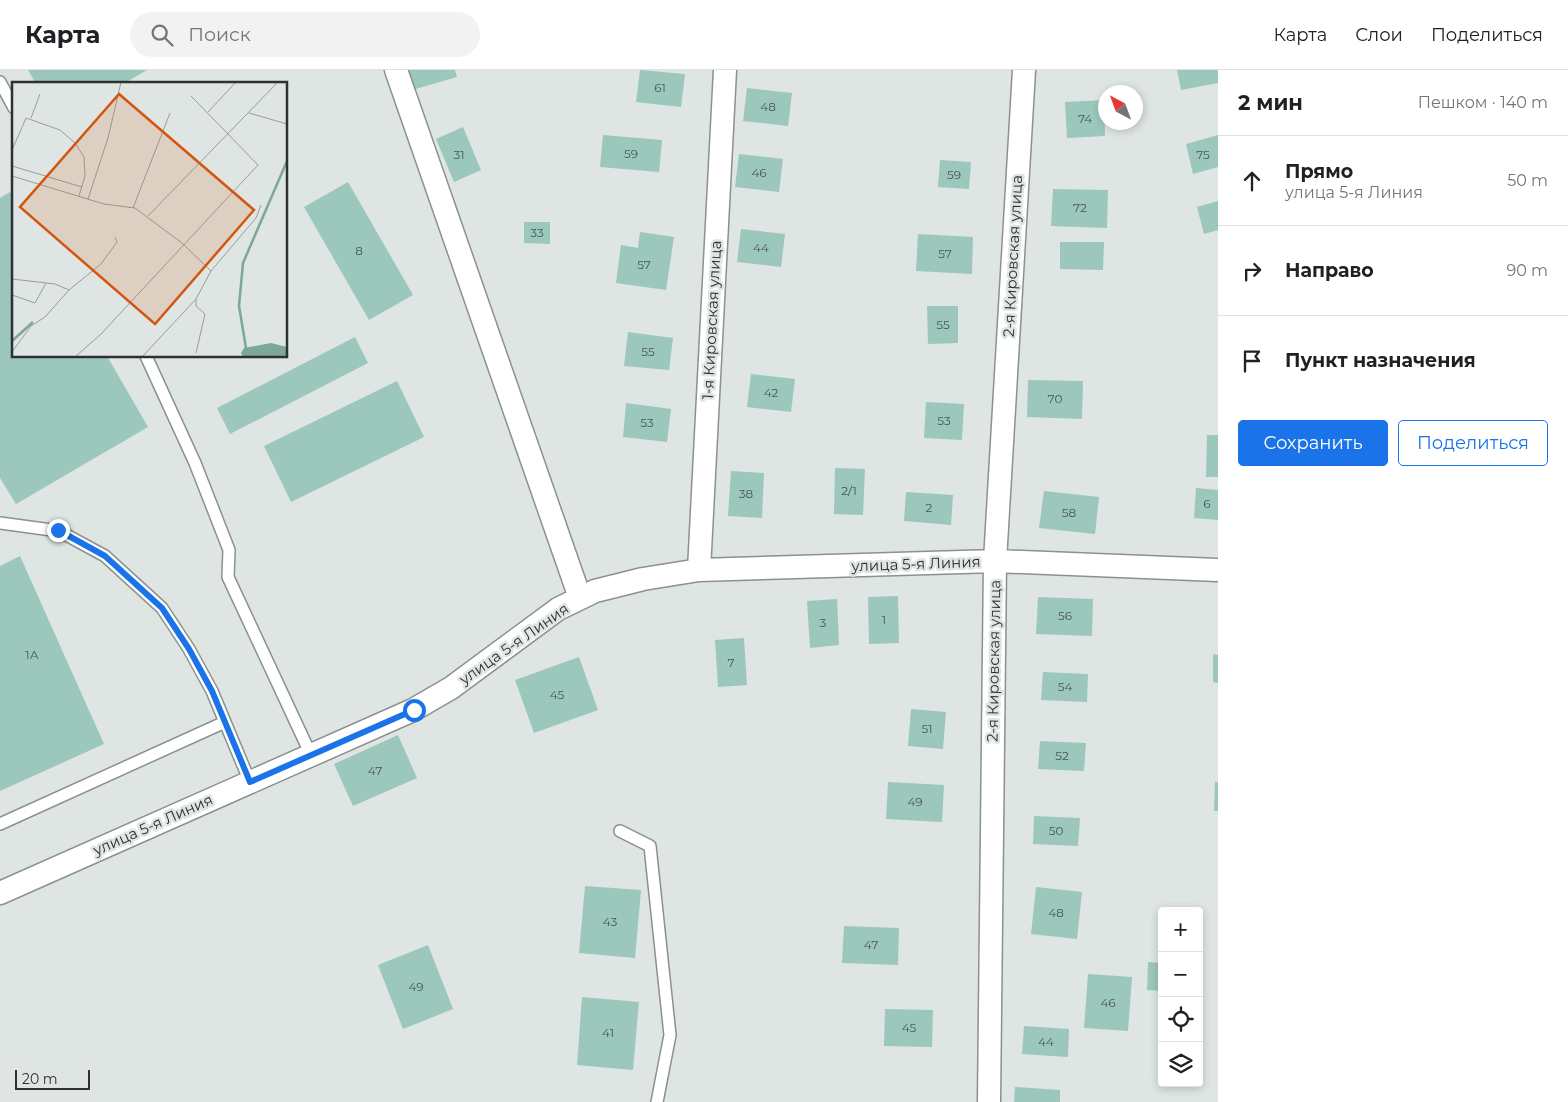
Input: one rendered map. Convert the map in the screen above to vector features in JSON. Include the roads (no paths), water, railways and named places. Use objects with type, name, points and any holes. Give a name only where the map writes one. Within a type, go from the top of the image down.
[{"type":"street","points":[[396,70],[580,598]]},
{"type":"street","name":"1-я Кировская улица","points":[[699,570],[725,70]]},
{"type":"street","name":"2-я Кировская улица","points":[[989,1102],[995,562],[1024,70]]},
{"type":"street","name":"улица 5-я Линия","points":[[0,893],[414,710],[451,688],[558,609],[595,591],[643,579],[699,570],[995,562],[1218,570]]},
{"type":"lane","points":[[0,82],[12,104]]},
{"type":"lane","points":[[147,358],[196,463],[229,550],[228,577],[311,755]]},
{"type":"lane","points":[[0,523],[58,530],[105,556],[162,608],[189,649],[212,691],[250,782]]},
{"type":"lane","points":[[0,824],[225,722]]},
{"type":"lane","points":[[620,831],[650,846],[670,1035],[658,1102]]}]
